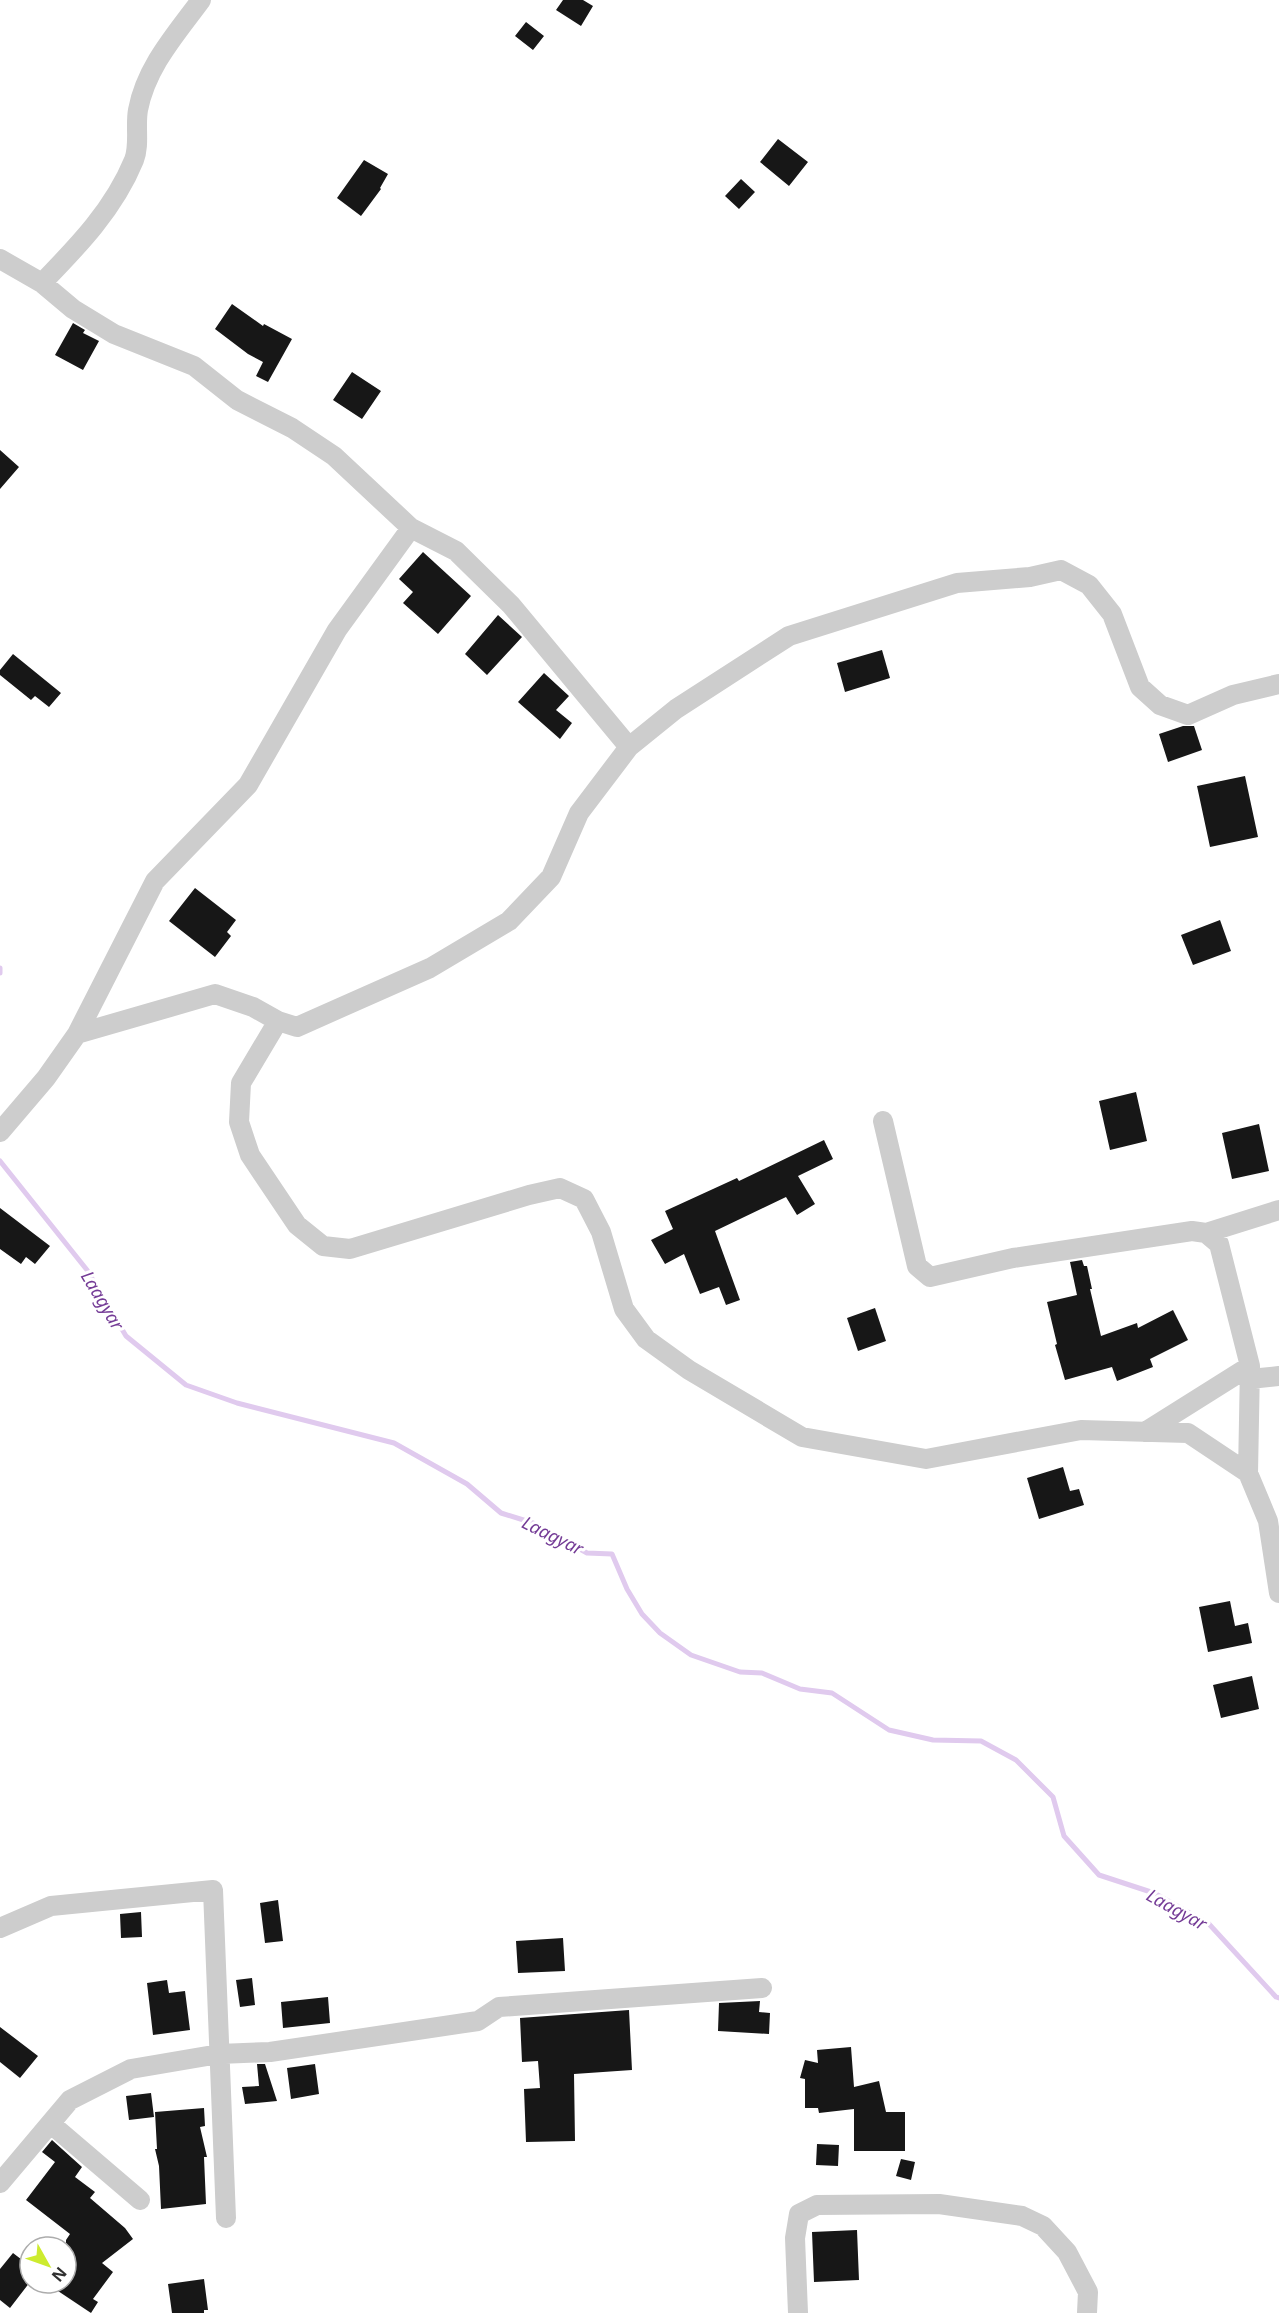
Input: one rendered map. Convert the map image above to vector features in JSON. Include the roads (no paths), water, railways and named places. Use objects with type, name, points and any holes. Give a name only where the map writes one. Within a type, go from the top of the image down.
[{"type":"street","points":[[42,283],[81,244],[116,196],[135,157],[138,109],[154,63],[201,0]]},
{"type":"street","points":[[0,259],[42,283],[73,309],[114,334],[194,366],[237,400],[292,428],[334,456],[411,528],[456,551],[511,605],[629,747]]},
{"type":"street","points":[[0,1132],[46,1078],[77,1034],[155,881],[248,785],[337,630],[411,528]]},
{"type":"street","points":[[77,1034],[216,994],[253,1007],[278,1022],[297,1028],[430,968],[509,921],[551,877],[579,813],[629,747],[676,709],[789,636],[957,583],[1030,577],[1060,570],[1089,585],[1112,614],[1140,687],[1160,705],[1188,715],[1233,695],[1279,684]]},
{"type":"street","points":[[278,1022],[241,1083],[239,1122],[250,1155],[297,1225],[323,1246],[350,1249],[529,1195],[560,1188],[584,1199],[601,1233],[624,1309],[646,1339],[689,1370],[802,1437],[926,1459],[1082,1430],[1188,1434],[1248,1473]]},
{"type":"street","points":[[883,1121],[917,1266],[930,1277],[1024,1257],[1192,1231],[1206,1233],[1279,1210]]},
{"type":"street","points":[[1206,1233],[1219,1244],[1250,1372],[1248,1473],[1268,1521],[1276,1551],[1279,1593]]},
{"type":"street","points":[[1145,1432],[1250,1372],[1279,1376]]},
{"type":"street","points":[[0,1928],[51,1906],[213,1890],[226,2218]]},
{"type":"street","points":[[0,2183],[70,2100],[131,2069],[219,2054],[270,2052],[478,2020],[499,2007],[762,1988]]},
{"type":"street","points":[[51,2124],[140,2200]]},
{"type":"street","points":[[798,2313],[795,2238],[799,2214],[817,2205],[939,2204],[1022,2216],[1043,2226],[1067,2252],[1083,2282],[1088,2292],[1087,2313]]},
{"type":"waterway","name":"Laagyar","points":[[0,968],[0,973]]},
{"type":"waterway","name":"Laagyar","points":[[0,1161],[87,1270],[126,1336],[186,1385],[237,1403],[394,1443],[467,1484],[501,1513],[533,1523],[587,1553],[612,1554],[627,1589],[642,1614],[660,1633],[691,1655],[740,1672],[762,1673],[800,1689],[832,1693],[889,1730],[933,1740],[981,1741],[1016,1760],[1053,1797],[1064,1836],[1099,1875],[1154,1893],[1209,1924],[1279,1998]]}]
